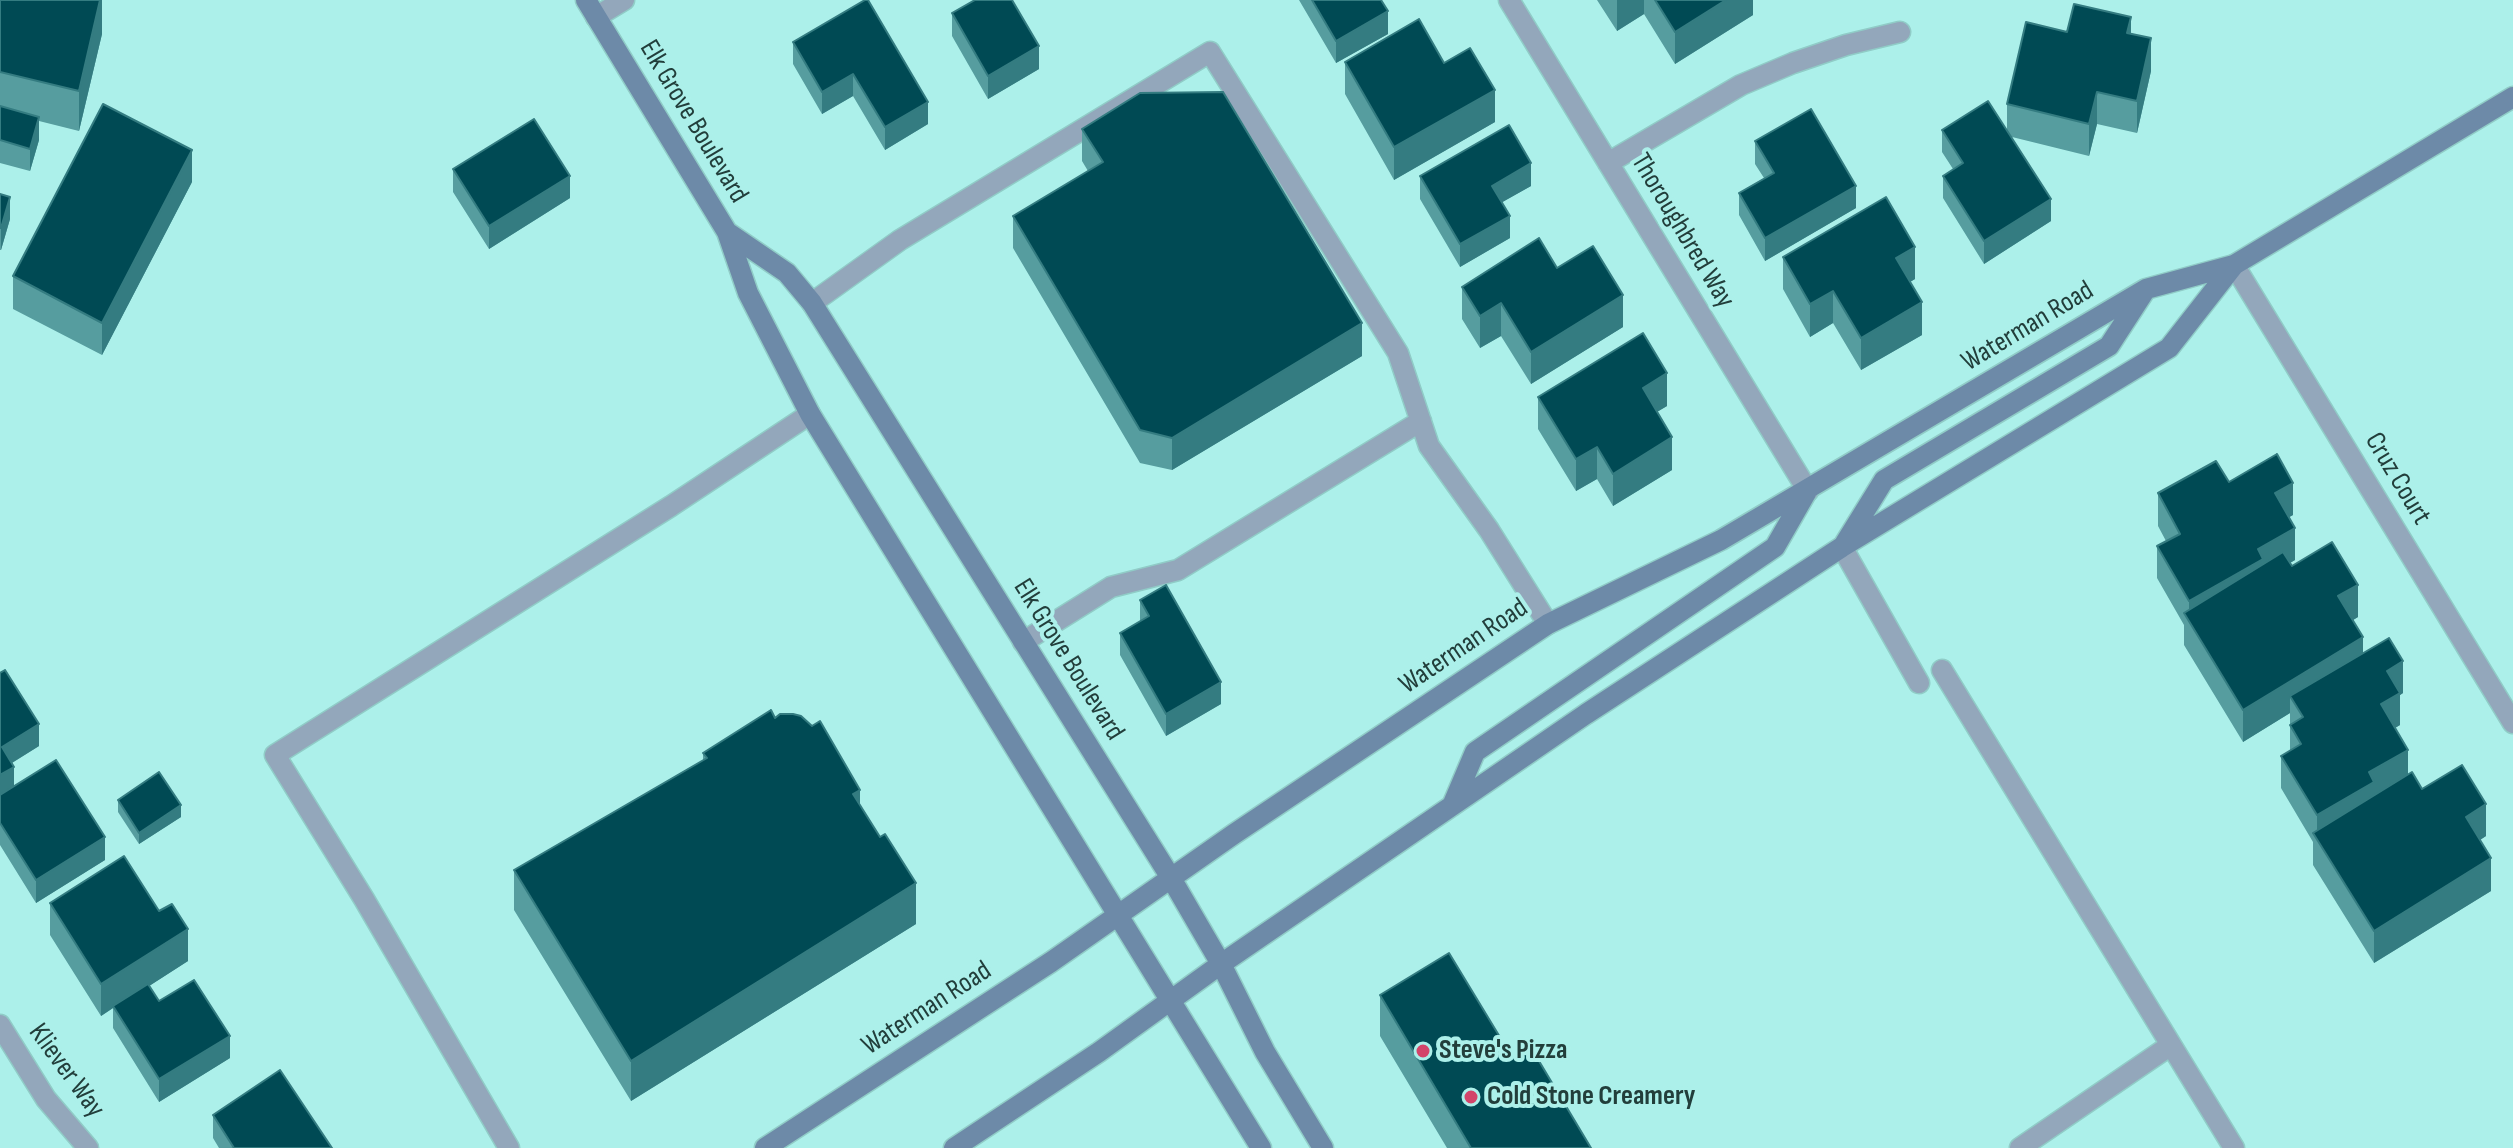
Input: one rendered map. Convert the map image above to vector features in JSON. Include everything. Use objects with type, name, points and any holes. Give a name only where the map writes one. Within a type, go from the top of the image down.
[{"type":"main road","name":"Elk Grove Boulevard","points":[[591,8],[727,232],[748,293],[810,414],[1261,1148]]},
{"type":"main road","name":"Waterman Road","points":[[765,1148],[1051,962],[1548,624],[1721,540],[2146,289],[2234,265],[2513,97]]},
{"type":"main road","name":"Elk Grove Boulevard","points":[[727,232],[787,273],[812,303],[1171,878],[1221,964],[1265,1052],[1323,1148]]},
{"type":"main road","name":"Waterman Road","points":[[954,1148],[1586,714],[1842,547],[2169,348],[2234,265]]},
{"type":"main road","points":[[1842,547],[1884,480],[2109,346],[2146,289]]},
{"type":"main road","points":[[1452,806],[1475,752],[1775,547],[1808,491]]},
{"type":"street","points":[[591,8],[624,0]]},
{"type":"street","name":"Thoroughbred Way","points":[[1509,0],[1808,491]]},
{"type":"street","points":[[1608,163],[1741,85],[1819,54],[1900,32]]},
{"type":"street","points":[[812,303],[900,240],[1210,52],[1398,353],[1429,446],[1489,530],[1548,624]]},
{"type":"street","name":"Cruz Court","points":[[2234,265],[2513,723]]},
{"type":"street","points":[[509,1148],[364,899],[275,755],[671,506],[810,414]]},
{"type":"street","points":[[1023,642],[1111,587],[1178,570],[1421,421]]},
{"type":"street","points":[[1842,547],[1919,683]]},
{"type":"street","points":[[1942,670],[2234,1148]]},
{"type":"street","name":"Kliever Way","points":[[0,1025],[46,1099],[88,1148]]},
{"type":"street","points":[[2020,1148],[2171,1045]]},
{"type":"building","points":[[0,0],[100,0],[79,91],[0,72]]},
{"type":"building","points":[[868,0],[928,102],[885,127],[853,74],[822,92],[793,42]]},
{"type":"building","points":[[975,0],[1012,0],[1039,46],[988,76],[952,13]]},
{"type":"building","points":[[1312,0],[1381,0],[1388,11],[1336,41]]},
{"type":"building","points":[[1655,0],[1726,0],[1675,32]]},
{"type":"building","points":[[2074,4],[2131,17],[2127,33],[2151,38],[2137,101],[2097,92],[2089,124],[2007,104],[2026,22],[2067,32]]},
{"type":"building","points":[[1419,19],[1444,63],[1470,48],[1495,90],[1394,147],[1345,62]]},
{"type":"building","points":[[1223,92],[1362,323],[1172,438],[1140,430],[1013,216],[1103,162],[1082,129],[1140,93]]},
{"type":"building","points":[[1988,101],[2051,199],[1984,241],[1943,176],[1963,163],[1942,130]]},
{"type":"building","points":[[103,104],[192,150],[102,323],[13,276]]},
{"type":"building","points":[[0,106],[39,117],[30,149],[0,140]]},
{"type":"building","points":[[1811,109],[1856,186],[1765,238],[1739,193],[1774,173],[1755,141]]},
{"type":"building","points":[[534,119],[570,176],[489,226],[453,169]]},
{"type":"building","points":[[1509,125],[1531,163],[1492,186],[1510,216],[1460,244],[1420,176]]},
{"type":"building","points":[[0,194],[10,197],[1,228],[0,228]]},
{"type":"building","points":[[1886,197],[1915,247],[1896,258],[1922,302],[1861,338],[1833,291],[1810,304],[1783,257]]},
{"type":"building","points":[[1539,238],[1557,268],[1593,246],[1623,295],[1531,352],[1501,303],[1480,316],[1462,287]]},
{"type":"building","points":[[1643,333],[1667,373],[1643,388],[1672,437],[1613,474],[1597,447],[1576,459],[1538,397]]},
{"type":"building","points":[[2277,454],[2293,483],[2275,493],[2295,528],[2258,549],[2263,559],[2189,601],[2157,546],[2180,534],[2158,493],[2216,461],[2229,482]]},
{"type":"building","points":[[2332,542],[2358,585],[2338,596],[2363,637],[2243,710],[2184,613],[2283,552],[2292,566]]},
{"type":"building","points":[[1166,585],[1221,682],[1166,714],[1120,633],[1149,616],[1140,600]]},
{"type":"building","points":[[2389,638],[2403,661],[2387,671],[2400,693],[2381,704],[2408,750],[2369,772],[2374,782],[2317,815],[2281,756],[2301,744],[2290,725],[2303,717],[2290,696]]},
{"type":"building","points":[[5,670],[39,724],[2,747],[14,767],[0,775],[0,673]]},
{"type":"building","points":[[771,710],[775,718],[780,714],[793,714],[801,716],[812,726],[820,721],[860,790],[853,794],[880,837],[885,834],[916,883],[631,1061],[514,870],[707,758],[703,753]]},
{"type":"building","points":[[56,760],[105,837],[36,880],[0,823],[0,795]]},
{"type":"building","points":[[2462,765],[2486,804],[2466,817],[2491,858],[2374,931],[2313,833],[2412,772],[2422,789]]},
{"type":"building","points":[[159,772],[181,805],[139,833],[118,800]]},
{"type":"building","points":[[124,856],[159,911],[172,904],[188,929],[101,984],[50,903]]},
{"type":"building","points":[[1449,953],[1512,1057],[1530,1046],[1591,1148],[1471,1148],[1380,995]]},
{"type":"building","points":[[194,980],[230,1036],[159,1079],[113,1006],[148,984],[159,1001]]},
{"type":"building","points":[[280,1070],[332,1148],[234,1148],[213,1115]]},
{"type":"place","name":"Steve's Pizza","points":[[1423,1051]]},
{"type":"place","name":"Cold Stone Creamery","points":[[1471,1097]]}]
